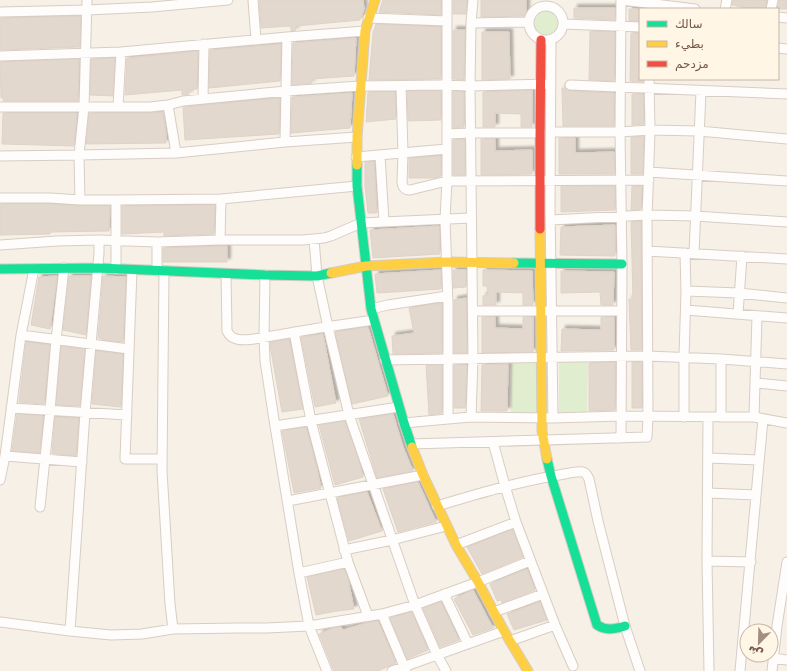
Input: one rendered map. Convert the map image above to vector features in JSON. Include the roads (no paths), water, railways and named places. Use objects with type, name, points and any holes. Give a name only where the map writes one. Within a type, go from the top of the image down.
[{"type":"street","points":[[80,200],[79,155],[84,107],[87,0]]},
{"type":"street","points":[[0,12],[87,10],[152,3],[228,0]]},
{"type":"street","points":[[254,0],[256,40]]},
{"type":"street","points":[[375,0],[364,31],[356,157],[357,186],[371,309],[404,423],[423,475],[456,545],[528,671]]},
{"type":"street","points":[[447,0],[446,220],[448,419]]},
{"type":"street","points":[[471,417],[473,311],[470,86],[473,0]]},
{"type":"street","points":[[621,438],[622,264],[620,87],[622,0],[652,4],[680,4],[692,8]]},
{"type":"street","points":[[549,3],[559,12],[562,18],[562,29],[556,37],[541,40],[532,33],[529,28],[529,22],[532,13],[535,10],[549,3]]},
{"type":"street","points":[[368,18],[447,21]]},
{"type":"street","points":[[471,23],[529,22]]},
{"type":"street","points":[[563,24],[639,27]]},
{"type":"street","points":[[0,56],[121,52],[364,31]]},
{"type":"street","points":[[285,142],[287,37]]},
{"type":"street","points":[[552,39],[550,180],[553,418]]},
{"type":"street","points":[[541,40],[540,181],[543,440],[552,476],[597,625],[600,628],[609,629],[625,626]]},
{"type":"street","points":[[204,44],[204,99]]},
{"type":"street","points":[[118,107],[121,52]]},
{"type":"street","points":[[0,107],[150,107],[168,105],[183,101],[286,91],[360,86],[551,84]]},
{"type":"street","points":[[411,444],[647,437],[647,215],[650,130],[649,84]]},
{"type":"street","points":[[570,85],[620,87],[649,84],[701,91],[787,94]]},
{"type":"street","points":[[401,86],[403,153],[402,183],[405,189],[410,190],[447,181],[621,181],[649,176],[698,176],[787,181]]},
{"type":"street","points":[[684,417],[686,291],[698,176],[701,91]]},
{"type":"street","points":[[168,105],[176,153]]},
{"type":"street","points":[[551,132],[620,132],[650,130],[700,131],[787,139]]},
{"type":"street","points":[[447,134],[540,133]]},
{"type":"street","points":[[0,156],[176,153],[285,142],[357,137]]},
{"type":"street","points":[[356,157],[447,149]]},
{"type":"street","points":[[380,155],[384,222]]},
{"type":"street","points":[[0,198],[50,198],[80,200],[220,199],[357,186]]},
{"type":"street","points":[[220,199],[220,240]]},
{"type":"street","points":[[116,200],[116,269]]},
{"type":"street","points":[[551,220],[647,215],[695,216],[787,222]]},
{"type":"street","points":[[0,245],[99,240],[157,242],[303,240],[331,236],[361,223],[471,218]]},
{"type":"street","points":[[314,239],[317,276],[349,415],[415,605],[437,655],[446,671]]},
{"type":"street","points":[[70,631],[99,240]]},
{"type":"street","points":[[157,242],[160,271],[162,488],[173,630]]},
{"type":"street","points":[[647,251],[787,259]]},
{"type":"street","points":[[738,314],[742,256]]},
{"type":"street","points":[[0,269],[98,268],[226,274],[317,276],[366,266],[447,262],[622,264]]},
{"type":"street","points":[[40,507],[64,268]]},
{"type":"street","points":[[0,480],[5,456],[20,335],[34,269]]},
{"type":"street","points":[[132,270],[125,459],[161,459]]},
{"type":"street","points":[[226,274],[227,327],[228,334],[233,338],[240,340],[264,337],[374,320]]},
{"type":"street","points":[[264,275],[265,361],[274,426],[309,626],[327,671]]},
{"type":"street","points":[[686,291],[739,293],[787,298]]},
{"type":"street","points":[[371,309],[447,296]]},
{"type":"street","points":[[686,310],[787,318]]},
{"type":"street","points":[[473,311],[622,311]]},
{"type":"street","points":[[740,671],[759,460],[759,418],[756,383],[757,316]]},
{"type":"street","points":[[294,332],[311,420],[344,550],[368,616]]},
{"type":"street","points":[[20,335],[129,349]]},
{"type":"street","points":[[385,360],[647,356],[721,359],[787,364]]},
{"type":"street","points":[[721,359],[721,417]]},
{"type":"street","points":[[756,383],[787,386]]},
{"type":"street","points":[[274,426],[399,407]]},
{"type":"street","points":[[11,408],[127,415]]},
{"type":"street","points":[[404,423],[471,417],[553,418],[621,416],[759,418],[787,423]]},
{"type":"street","points":[[708,417],[707,561],[709,671]]},
{"type":"street","points":[[493,442],[516,522],[543,594],[573,666]]},
{"type":"street","points":[[5,456],[82,462]]},
{"type":"street","points":[[708,458],[759,460]]},
{"type":"street","points":[[437,506],[505,486],[552,476],[584,472],[588,476],[625,626],[640,671]]},
{"type":"street","points":[[288,501],[423,475]]},
{"type":"street","points":[[708,493],[756,495]]},
{"type":"street","points":[[456,545],[516,522]]},
{"type":"street","points":[[344,550],[392,540],[446,526]]},
{"type":"street","points":[[0,622],[70,631],[118,635],[173,630],[309,626],[382,614],[415,605],[530,561]]},
{"type":"street","points":[[707,561],[751,562]]},
{"type":"street","points":[[299,573],[348,562]]},
{"type":"street","points":[[778,623],[784,598],[787,562]]},
{"type":"street","points":[[444,594],[468,644]]},
{"type":"street","points":[[494,612],[543,594]]},
{"type":"street","points":[[382,614],[405,669]]},
{"type":"street","points":[[510,641],[556,625]]},
{"type":"street","points":[[392,671],[405,669],[437,655],[504,631]]}]
